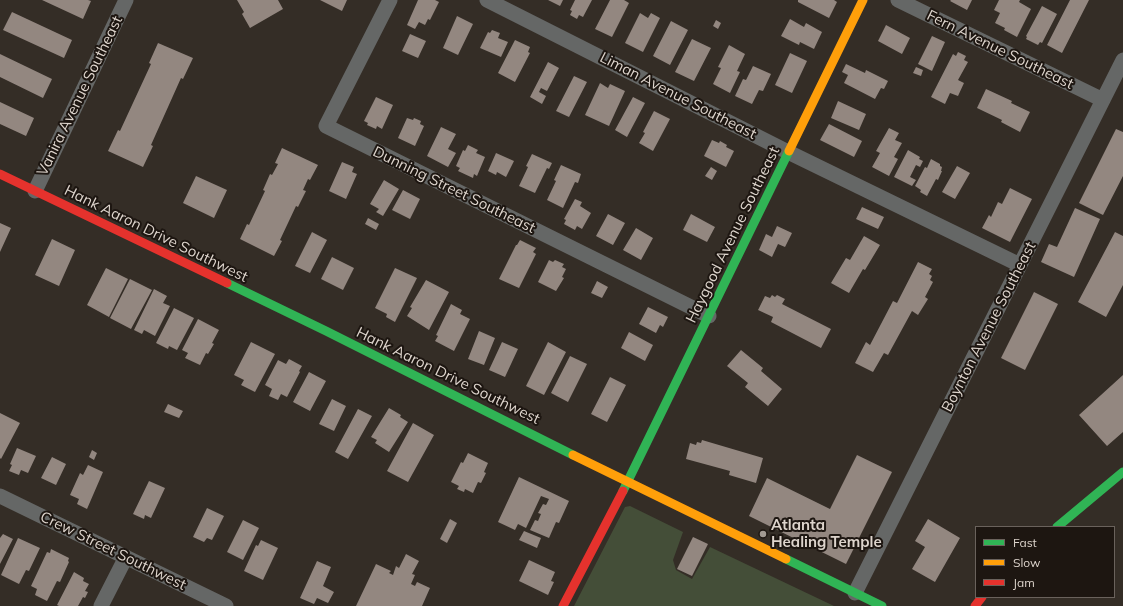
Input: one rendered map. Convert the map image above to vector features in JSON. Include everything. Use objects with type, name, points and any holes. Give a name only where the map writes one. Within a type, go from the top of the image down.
[{"type":"main road","name":"Haygood Avenue Southeast","points":[[563,606],[628,482],[863,0]]},
{"type":"main road","name":"Hank Aaron Drive Southwest","points":[[0,174],[326,331],[628,482],[882,606]]},
{"type":"main road","points":[[1058,526],[1123,472]]},
{"type":"main road","points":[[975,606],[981,598]]},
{"type":"street","name":"Vanira Avenue Southeast","points":[[35,191],[126,0]]},
{"type":"street","name":"Dunning Street Southeast","points":[[390,0],[326,126],[709,316]]},
{"type":"street","name":"Liman Avenue Southeast","points":[[487,0],[788,152],[1020,265]]},
{"type":"street","name":"Fern Avenue Southeast","points":[[898,0],[1103,100]]},
{"type":"street","name":"Boynton Avenue Southeast","points":[[855,593],[1123,60]]},
{"type":"street","name":"Crew Street Southwest","points":[[0,496],[226,606]]},
{"type":"street","points":[[101,606],[126,557]]},
{"type":"green space","points":[[630,506],[683,532],[673,560],[676,570],[692,579],[710,547],[834,606],[574,606],[625,507]]},
{"type":"building","points":[[42,0],[88,0],[91,1],[83,19]]},
{"type":"building","points":[[237,0],[278,0],[283,9],[250,28],[242,14],[244,12]]},
{"type":"building","points":[[320,0],[347,0],[342,11]]},
{"type":"building","points":[[418,0],[435,0],[439,2],[430,20],[428,19],[425,25],[419,22],[415,29],[407,25]]},
{"type":"building","points":[[548,0],[563,0],[560,6]]},
{"type":"building","points":[[575,0],[592,0],[583,17],[579,15],[577,19],[570,15],[572,11],[570,10]]},
{"type":"building","points":[[610,0],[624,0],[629,3],[612,37],[595,29]]},
{"type":"building","points":[[798,0],[834,0],[837,2],[829,18],[798,2]]},
{"type":"building","points":[[972,0],[967,10],[950,1]]},
{"type":"building","points":[[999,0],[1020,0],[1019,2],[1031,9],[1017,37],[995,23],[1000,13],[994,10]]},
{"type":"building","points":[[1070,0],[1089,0],[1062,53],[1047,45]]},
{"type":"building","points":[[1042,6],[1057,14],[1042,43],[1040,42],[1038,45],[1026,39],[1026,36]]},
{"type":"building","points":[[12,12],[72,40],[64,58],[3,30]]},
{"type":"building","points":[[640,13],[648,18],[651,13],[660,18],[643,52],[625,43]]},
{"type":"building","points":[[457,16],[473,24],[458,55],[443,48]]},
{"type":"building","points":[[790,19],[804,27],[806,23],[822,32],[814,49],[800,42],[799,45],[781,36]]},
{"type":"building","points":[[716,20],[721,23],[718,29],[713,26]]},
{"type":"building","points":[[671,21],[688,30],[670,65],[653,56]]},
{"type":"building","points":[[886,25],[910,38],[902,54],[878,41]]},
{"type":"building","points":[[492,30],[500,33],[498,38],[508,42],[501,57],[480,48],[488,32],[490,33]]},
{"type":"building","points":[[410,34],[426,41],[418,58],[402,51]]},
{"type":"building","points":[[932,36],[945,42],[932,71],[918,64]]},
{"type":"building","points":[[692,39],[711,48],[694,81],[675,72]]},
{"type":"building","points":[[515,40],[530,47],[528,52],[530,53],[515,82],[498,73]]},
{"type":"building","points":[[158,43],[193,58],[183,79],[181,78],[151,145],[153,146],[143,167],[108,151],[118,130],[120,131],[151,64],[149,63]]},
{"type":"building","points":[[729,45],[745,54],[737,71],[740,72],[730,93],[713,84],[721,68],[718,67]]},
{"type":"building","points":[[958,52],[966,56],[964,60],[968,62],[958,80],[964,83],[958,96],[950,93],[945,104],[931,97],[953,54],[956,56]]},
{"type":"building","points":[[790,53],[807,61],[792,93],[775,85]]},
{"type":"building","points":[[0,54],[52,79],[43,98],[0,77]]},
{"type":"building","points":[[548,62],[559,68],[547,91],[541,88],[539,92],[546,96],[542,104],[530,97]]},
{"type":"building","points":[[846,64],[865,73],[866,70],[888,81],[884,89],[881,88],[875,99],[844,83],[848,75],[842,72]]},
{"type":"building","points":[[753,66],[771,74],[763,91],[759,90],[752,104],[735,96],[743,79],[746,80]]},
{"type":"building","points":[[916,67],[923,70],[921,76],[913,73]]},
{"type":"building","points":[[574,76],[587,82],[569,117],[556,111]]},
{"type":"building","points":[[600,83],[608,88],[610,84],[625,91],[609,126],[585,115]]},
{"type":"building","points":[[986,89],[1012,101],[1011,103],[1030,112],[1020,132],[1001,122],[1002,120],[977,108]]},
{"type":"building","points":[[376,97],[393,105],[382,129],[377,126],[376,129],[367,125],[368,123],[364,121]]},
{"type":"building","points":[[633,97],[645,103],[627,137],[615,130]]},
{"type":"building","points":[[838,101],[866,114],[859,130],[831,118]]},
{"type":"building","points":[[0,102],[34,118],[26,136],[0,124]]},
{"type":"building","points":[[654,111],[670,119],[653,151],[639,143]]},
{"type":"building","points":[[407,118],[413,120],[414,118],[421,121],[420,124],[424,126],[415,146],[398,138]]},
{"type":"building","points":[[829,124],[862,141],[854,157],[820,140]]},
{"type":"building","points":[[441,127],[456,134],[448,149],[456,153],[448,167],[427,156]]},
{"type":"building","points":[[889,128],[899,133],[895,140],[902,143],[894,157],[898,159],[889,176],[872,167],[880,153],[876,151]]},
{"type":"building","points":[[1116,129],[1123,132],[1123,176],[1103,215],[1079,203]]},
{"type":"building","points":[[712,140],[719,143],[720,141],[727,145],[726,147],[734,151],[726,167],[704,156]]},
{"type":"building","points":[[468,145],[478,150],[476,153],[485,157],[477,176],[474,174],[473,178],[458,171],[460,168],[456,166],[463,150],[465,151]]},
{"type":"building","points":[[282,148],[318,165],[310,180],[308,179],[303,190],[306,191],[298,207],[296,206],[280,240],[282,241],[274,256],[240,239],[247,224],[249,225],[265,191],[263,190],[270,174],[272,175],[278,164],[275,163]]},
{"type":"building","points":[[908,150],[920,157],[919,159],[923,161],[920,167],[916,165],[910,177],[916,180],[912,186],[894,177]]},
{"type":"building","points":[[496,153],[514,161],[506,177],[497,172],[496,175],[488,171]]},
{"type":"building","points":[[532,154],[552,163],[549,169],[547,168],[535,193],[519,186]]},
{"type":"building","points":[[931,159],[940,164],[942,171],[938,180],[936,179],[927,196],[920,192],[921,190],[915,186]]},
{"type":"building","points":[[342,162],[354,167],[352,172],[357,174],[346,199],[329,191]]},
{"type":"building","points":[[561,165],[581,174],[578,183],[575,182],[563,208],[547,200],[556,181],[554,180]]},
{"type":"building","points":[[957,166],[970,173],[955,199],[942,192]]},
{"type":"building","points":[[711,167],[717,171],[712,180],[705,176]]},
{"type":"building","points":[[196,176],[227,190],[214,218],[183,203]]},
{"type":"building","points":[[384,180],[399,189],[383,216],[376,212],[379,209],[370,204]]},
{"type":"building","points":[[1010,188],[1032,199],[1010,242],[982,228],[989,215],[991,217],[998,202],[1002,204]]},
{"type":"building","points":[[403,190],[420,199],[410,219],[392,210]]},
{"type":"building","points":[[575,199],[582,202],[580,206],[591,213],[582,229],[577,226],[575,230],[564,224],[566,220],[564,219]]},
{"type":"building","points":[[862,207],[884,217],[878,229],[856,219]]},
{"type":"building","points":[[1075,208],[1100,219],[1074,277],[1041,262],[1049,244],[1057,247]]},
{"type":"building","points":[[608,214],[625,223],[613,245],[596,236]]},
{"type":"building","points":[[691,214],[715,227],[707,242],[683,230]]},
{"type":"building","points":[[368,218],[379,224],[376,230],[365,224]]},
{"type":"building","points":[[0,223],[11,228],[0,252]]},
{"type":"building","points":[[777,226],[792,233],[785,247],[778,244],[772,257],[759,250],[766,234],[772,237]]},
{"type":"building","points":[[636,228],[653,238],[641,260],[623,250]]},
{"type":"building","points":[[312,232],[327,240],[310,273],[295,266]]},
{"type":"building","points":[[1115,232],[1123,236],[1123,285],[1106,317],[1078,302]]},
{"type":"building","points":[[864,236],[880,245],[865,270],[863,269],[849,293],[831,283],[846,258],[850,260]]},
{"type":"building","points":[[52,239],[75,250],[59,286],[35,275]]},
{"type":"building","points":[[520,240],[536,248],[533,252],[536,254],[519,288],[499,279]]},
{"type":"building","points":[[332,257],[354,268],[343,290],[321,279]]},
{"type":"building","points":[[549,260],[553,262],[555,260],[564,264],[562,267],[566,269],[562,277],[564,278],[556,291],[538,282]]},
{"type":"building","points":[[918,262],[932,269],[929,274],[932,276],[930,280],[933,282],[925,297],[928,299],[918,315],[912,311],[888,355],[884,353],[873,372],[855,363],[866,342],[870,345],[893,301],[897,303]]},
{"type":"building","points":[[106,268],[128,279],[109,317],[87,305]]},
{"type":"building","points":[[395,268],[417,278],[395,322],[386,317],[387,314],[375,308]]},
{"type":"building","points":[[130,279],[152,290],[131,329],[110,318]]},
{"type":"building","points":[[426,280],[449,292],[429,330],[407,316],[412,308],[410,307]]},
{"type":"building","points":[[597,281],[608,287],[602,298],[591,293]]},
{"type":"building","points":[[154,289],[167,296],[163,303],[170,306],[155,336],[144,330],[142,334],[134,330]]},
{"type":"building","points":[[1034,292],[1058,304],[1025,370],[1001,358]]},
{"type":"building","points":[[772,295],[775,297],[777,295],[785,299],[782,304],[831,329],[821,348],[771,322],[773,317],[758,310],[765,296],[770,298]]},
{"type":"building","points":[[451,304],[462,310],[460,314],[470,319],[454,351],[435,341],[438,336],[436,335]]},
{"type":"building","points":[[648,307],[668,317],[663,327],[660,325],[656,333],[639,324]]},
{"type":"building","points":[[174,308],[194,318],[177,350],[169,346],[168,349],[156,343]]},
{"type":"building","points":[[198,319],[219,330],[212,343],[214,344],[208,354],[206,353],[200,365],[185,358],[188,353],[182,350]]},
{"type":"building","points":[[479,331],[495,338],[484,365],[468,359]]},
{"type":"building","points":[[629,332],[653,345],[645,361],[621,348]]},
{"type":"building","points":[[251,342],[275,354],[255,392],[241,385],[244,380],[234,375]]},
{"type":"building","points":[[502,342],[518,349],[505,377],[489,370]]},
{"type":"building","points":[[548,342],[566,352],[544,395],[526,386]]},
{"type":"building","points":[[741,350],[763,368],[761,371],[782,389],[768,406],[745,387],[748,383],[727,366]]},
{"type":"building","points":[[570,356],[587,364],[568,402],[551,393]]},
{"type":"building","points":[[289,359],[302,366],[287,397],[281,394],[278,400],[269,396],[272,389],[265,385],[278,360],[286,364]]},
{"type":"building","points":[[309,372],[326,381],[310,411],[293,402]]},
{"type":"building","points":[[1123,375],[1123,432],[1107,446],[1079,415]]},
{"type":"building","points":[[610,377],[626,385],[607,422],[591,414]]},
{"type":"building","points":[[332,399],[346,406],[334,431],[319,424]]},
{"type":"building","points":[[168,404],[183,411],[179,418],[164,412]]},
{"type":"building","points":[[389,408],[401,415],[400,417],[408,422],[389,452],[375,443],[377,440],[371,437]]},
{"type":"building","points":[[358,409],[372,416],[348,459],[335,452]]},
{"type":"building","points":[[0,413],[20,423],[1,459],[0,458]]},
{"type":"building","points":[[413,423],[434,435],[408,482],[387,471]]},
{"type":"building","points":[[702,440],[763,458],[756,483],[729,475],[730,471],[686,459],[690,443],[696,445],[697,442],[701,443]]},
{"type":"building","points":[[17,448],[36,456],[28,473],[21,470],[19,475],[9,471],[12,465],[10,464]]},
{"type":"building","points":[[92,450],[97,453],[94,460],[89,457]]},
{"type":"building","points":[[468,453],[488,463],[484,472],[486,473],[481,483],[478,482],[473,493],[465,489],[464,492],[457,489],[459,486],[451,482],[461,462],[463,463]]},
{"type":"building","points":[[857,455],[892,472],[846,564],[749,516],[767,478],[830,509]]},
{"type":"building","points":[[52,457],[66,464],[56,485],[41,478]]},
{"type":"building","points":[[88,465],[103,472],[87,509],[77,504],[79,499],[70,495],[80,473],[83,475]]},
{"type":"building","points":[[519,477],[569,501],[559,523],[556,522],[549,538],[530,530],[535,520],[538,521],[541,514],[538,513],[543,504],[546,505],[549,499],[541,496],[526,528],[518,524],[515,530],[498,522]]},
{"type":"building","points":[[149,481],[165,488],[151,518],[145,515],[144,519],[133,514]]},
{"type":"building","points":[[207,508],[224,516],[212,540],[207,538],[204,542],[193,537]]},
{"type":"building","points":[[450,519],[457,523],[447,543],[440,539]]},
{"type":"building","points":[[928,519],[960,538],[935,582],[912,569],[925,547],[915,541]]},
{"type":"building","points":[[243,520],[259,528],[243,560],[227,552]]},
{"type":"building","points":[[524,531],[541,538],[537,548],[519,540]]},
{"type":"building","points":[[3,534],[13,539],[0,564],[0,538]]},
{"type":"building","points":[[693,537],[708,544],[692,576],[677,569]]},
{"type":"building","points":[[18,538],[40,548],[29,571],[26,570],[19,584],[1,575]]},
{"type":"building","points":[[261,540],[278,548],[263,580],[244,571],[256,545],[258,546]]},
{"type":"building","points":[[51,549],[69,558],[69,562],[60,582],[57,581],[47,601],[35,595],[37,589],[31,586],[47,552],[50,553]]},
{"type":"building","points":[[406,554],[419,561],[412,574],[415,575],[411,584],[415,586],[417,582],[430,588],[422,606],[356,606],[376,564],[391,571],[389,573],[393,575],[396,566],[399,568]]},
{"type":"building","points":[[529,560],[555,572],[551,581],[554,582],[548,595],[519,581]]},
{"type":"building","points":[[317,561],[331,567],[323,586],[334,592],[328,603],[317,598],[314,604],[300,598]]},
{"type":"building","points":[[74,572],[84,578],[83,581],[89,584],[85,591],[88,592],[78,606],[59,606],[57,605]]},
{"type":"traffic: fast","points":[[623,491],[789,151]]},
{"type":"traffic: fast","points":[[227,283],[573,455]]},
{"type":"traffic: fast","points":[[1058,526],[1123,472]]},
{"type":"traffic: fast","points":[[786,559],[882,606]]},
{"type":"traffic: slow","points":[[789,151],[863,0]]},
{"type":"traffic: slow","points":[[573,455],[786,559]]},
{"type":"traffic: jam","points":[[0,174],[227,283]]},
{"type":"traffic: jam","points":[[563,606],[623,491]]},
{"type":"traffic: jam","points":[[975,606],[981,598]]},
{"type":"place","name":"Atlanta Healing Temple","points":[[763,534]]}]
